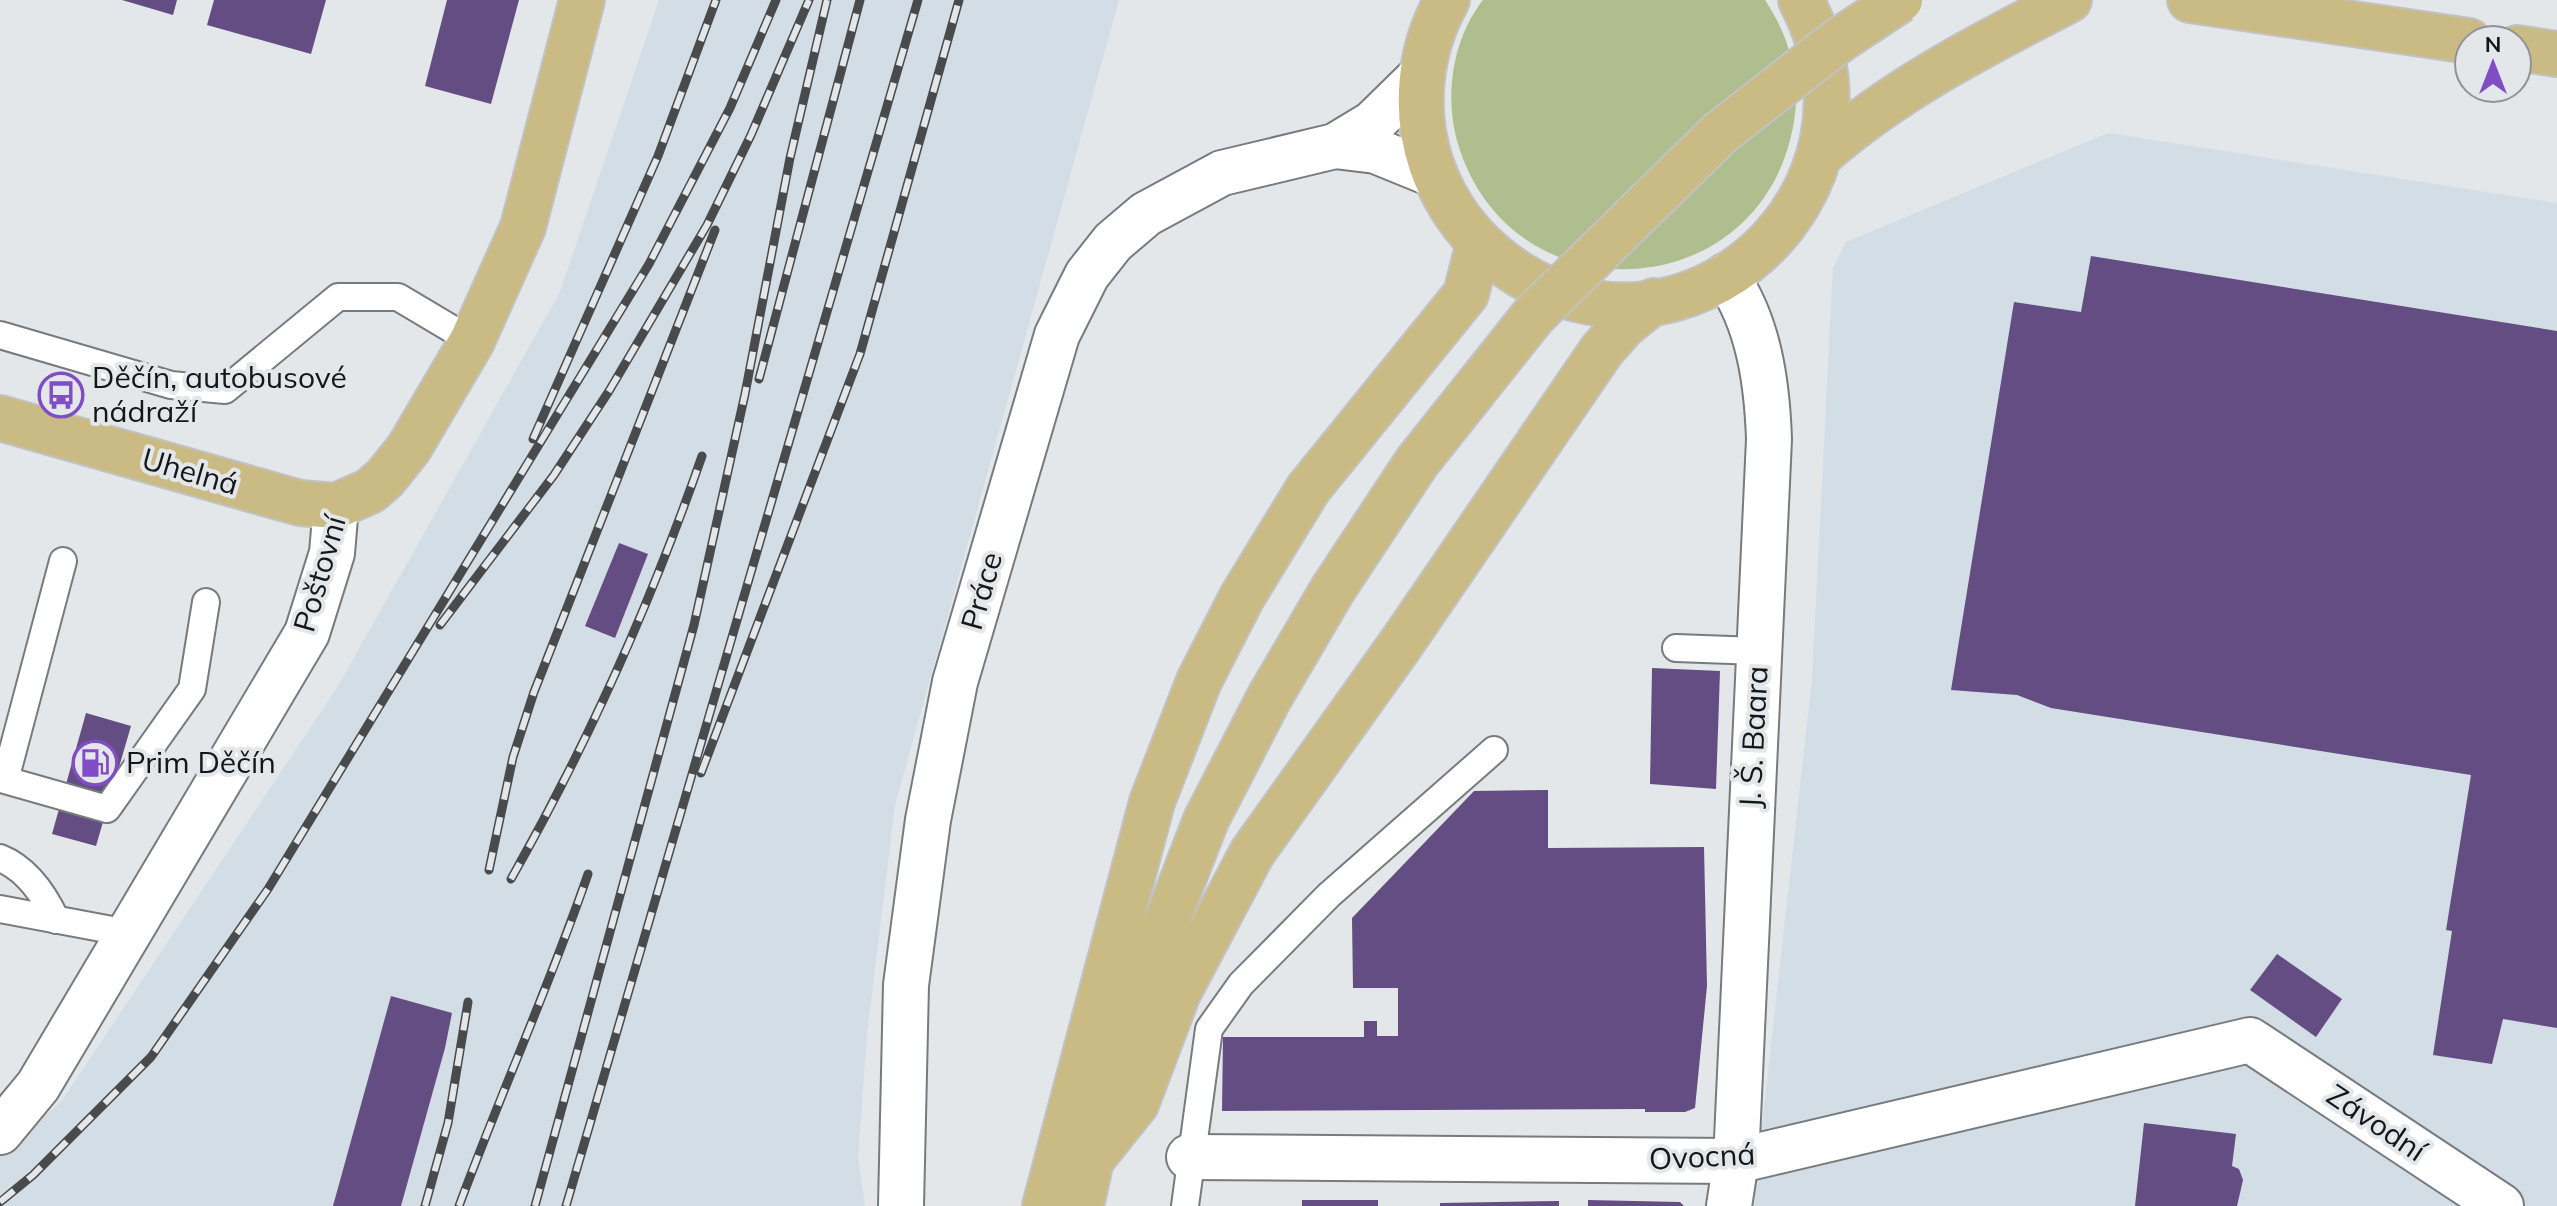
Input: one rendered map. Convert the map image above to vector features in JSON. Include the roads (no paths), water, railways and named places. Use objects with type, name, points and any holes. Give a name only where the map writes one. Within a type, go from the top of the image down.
[{"type":"main road","name":"Poštovní","points":[[336,506],[370,491],[385,478],[409,448],[472,341],[523,227],[582,0]]},
{"type":"main road","points":[[1435,9],[1422,75],[1422,126],[1435,175],[1446,200],[1479,243],[1516,273],[1559,293],[1606,302],[1654,301],[1691,292],[1726,276],[1758,253],[1785,224],[1806,191],[1821,154],[1828,86],[1819,41],[1801,0]]},
{"type":"main road","points":[[1081,1206],[1091,1160],[1141,988],[1206,820],[1269,698],[1333,589],[1417,462],[1534,315],[1720,133],[1838,41],[1900,0]]},
{"type":"main road","points":[[1821,154],[1864,116],[1941,68],[2059,6],[2104,0]]},
{"type":"main road","points":[[2190,0],[2453,39]]},
{"type":"main road","points":[[2533,50],[2557,54]]},
{"type":"main road","points":[[1045,1206],[1152,802],[1199,681],[1242,597],[1308,489],[1466,294],[1479,243]]},
{"type":"main road","points":[[1091,1160],[1136,1104],[1178,993],[1252,853],[1413,628],[1602,350],[1624,325],[1654,301]]},
{"type":"main road","name":"Uhelná","points":[[0,418],[300,503],[336,506]]},
{"type":"street","name":"Práce","points":[[901,1206],[906,985],[928,820],[955,682],[1057,335],[1087,275],[1113,242],[1146,214],[1222,173],[1335,146],[1373,123],[1422,75]]},
{"type":"street","name":"Práce","points":[[1335,146],[1376,151],[1435,175]]},
{"type":"street","name":"J. Š. Baara","points":[[1726,276],[1747,312],[1768,394],[1769,439],[1736,1161],[1729,1206]]},
{"type":"street","name":"Poštovní","points":[[0,1132],[38,1086],[307,633],[332,553],[336,506]]},
{"type":"street","name":"Ovocná","points":[[1189,1157],[1736,1161],[2250,1040]]},
{"type":"street","name":"Závodní","points":[[2250,1040],[2501,1206]]},
{"type":"lane","points":[[0,335],[171,385],[225,390],[338,297],[398,297],[472,341]]},
{"type":"lane","points":[[63,561],[5,780],[107,809],[192,689],[206,602]]},
{"type":"lane","points":[[1676,648],[1758,651]]},
{"type":"lane","points":[[1185,1206],[1189,1157],[1209,1029],[1241,984],[1329,895],[1494,750]]},
{"type":"lane","points":[[0,858],[10,862],[43,892],[56,920]]},
{"type":"lane","points":[[0,909],[128,933]]},
{"type":"railway","points":[[533,439],[658,156],[716,0]]},
{"type":"railway","points":[[0,1202],[33,1175],[151,1057],[268,889],[649,264],[730,108],[776,0]]},
{"type":"railway","points":[[440,625],[554,475],[609,391],[707,225],[751,135],[809,0]]},
{"type":"railway","points":[[535,1206],[694,625],[745,394],[790,158],[827,0]]},
{"type":"railway","points":[[759,379],[860,0]]},
{"type":"railway","points":[[566,1206],[918,0]]},
{"type":"railway","points":[[701,773],[860,354],[959,0]]},
{"type":"railway","points":[[489,870],[513,757],[534,692],[715,230]]},
{"type":"railway","points":[[511,879],[566,776],[616,672],[702,456]]},
{"type":"railway","points":[[459,1206],[588,874]]},
{"type":"railway","points":[[425,1206],[448,1123],[468,1002]]},
{"type":"place","name":"Děčín, autobusové nádraží","points":[[61,395]]},
{"type":"place","name":"Prim Děčín","points":[[95,763]]}]
